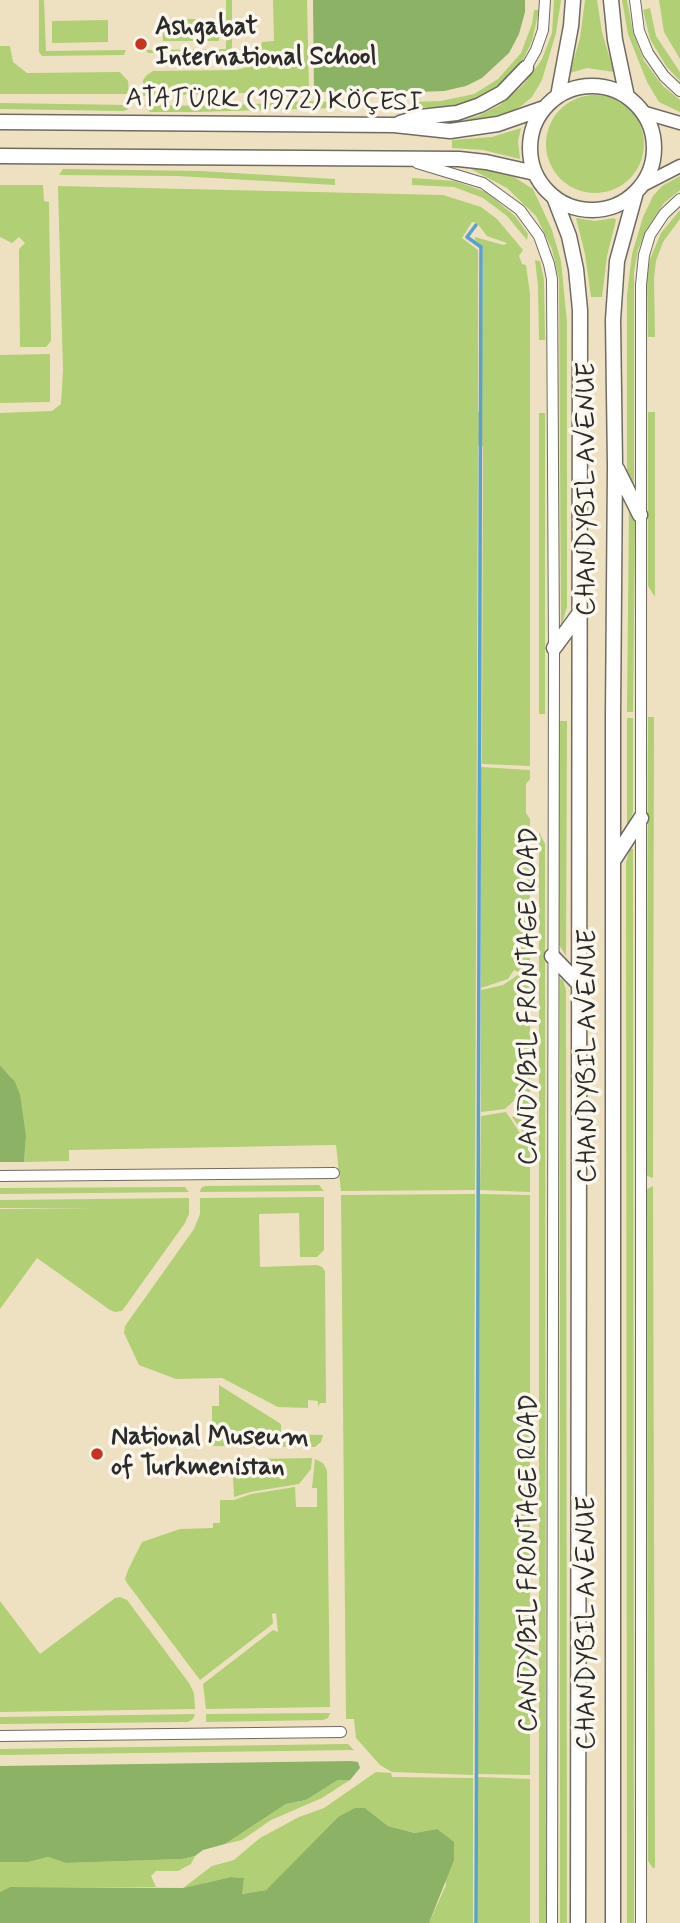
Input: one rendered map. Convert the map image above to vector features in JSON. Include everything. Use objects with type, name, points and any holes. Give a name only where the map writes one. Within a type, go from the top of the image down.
[{"type":"main road","points":[[558,96],[573,0]]},
{"type":"main road","points":[[611,0],[627,97]]},
{"type":"main road","points":[[394,125],[420,117],[451,114],[473,108],[502,93],[526,68]]},
{"type":"main road","points":[[593,86],[610,89],[627,97],[642,112],[653,141],[649,173],[639,189],[622,202],[596,209],[570,206],[554,197],[535,173],[530,156],[530,139],[544,108],[558,96],[593,86]]},
{"type":"main road","name":"ATATÜRK (1972) KÖÇESI","points":[[0,122],[394,125],[431,131],[464,131],[498,124],[544,108]]},
{"type":"main road","name":"ATATÜRK (1972) KÖÇESI","points":[[0,156],[471,160],[535,173]]},
{"type":"main road","name":"CHANDYBIL AVENUE","points":[[613,1923],[614,292],[617,261],[639,189]]},
{"type":"main road","name":"CHANDYBIL AVENUE","points":[[554,197],[569,236],[580,310],[578,1923]]},
{"type":"main road","points":[[615,466],[640,515]]},
{"type":"main road","points":[[554,648],[579,614]]},
{"type":"main road","points":[[614,859],[641,818]]},
{"type":"main road","points":[[552,956],[578,984]]},
{"type":"street","points":[[526,68],[543,30],[545,0]]},
{"type":"street","points":[[635,0],[639,31],[648,53],[680,91]]},
{"type":"street","points":[[642,112],[680,124]]},
{"type":"street","name":"CANDYBIL FRONTAGE ROAD","points":[[400,158],[469,177],[497,191],[520,210],[531,223],[545,251],[552,293],[552,1923]]},
{"type":"street","points":[[639,189],[680,166]]},
{"type":"street","points":[[641,1923],[642,266],[650,235],[664,214],[680,199]]},
{"type":"street","points":[[0,1176],[334,1174]]},
{"type":"street","points":[[0,1736],[341,1732]]},
{"type":"green space","points":[[39,0],[44,0],[46,51],[126,50],[124,55],[42,56],[39,52]]},
{"type":"green space","points":[[226,0],[232,0],[232,50],[229,53],[148,53],[146,50],[226,49]]},
{"type":"green space","points":[[273,0],[307,0],[309,91],[143,96],[143,80],[153,71],[237,70],[251,66],[257,61],[262,42],[274,41]]},
{"type":"green space","points":[[313,0],[525,0],[525,12],[519,34],[509,53],[482,78],[466,86],[444,91],[314,92]]},
{"type":"green space","points":[[554,0],[561,0],[556,33],[542,80],[532,97],[511,111],[488,118],[463,120],[500,105],[523,85],[533,72],[542,59],[552,33]]},
{"type":"green space","points":[[585,0],[597,0],[602,32],[614,72],[587,68],[570,73],[580,38]]},
{"type":"green space","points":[[622,0],[627,0],[633,32],[644,61],[663,86],[680,100],[680,112],[659,102],[647,82],[628,34]]},
{"type":"green space","points":[[659,0],[680,0],[680,59],[664,32]]},
{"type":"green space","points":[[650,8],[656,36],[680,72],[680,81],[666,66],[650,39],[643,10]]},
{"type":"green space","points":[[534,10],[539,10],[532,41],[522,62],[502,84],[477,100],[460,106],[411,108],[411,102],[441,101],[474,94],[498,79],[521,53],[532,24]]},
{"type":"green space","points":[[162,19],[219,19],[219,41],[163,41]]},
{"type":"green space","points":[[108,20],[108,42],[52,43],[52,21]]},
{"type":"green space","points":[[0,46],[10,46],[13,62],[27,73],[120,72],[128,81],[129,94],[0,94]]},
{"type":"green space","points":[[595,95],[622,103],[636,117],[644,144],[636,171],[622,185],[595,193],[568,185],[554,171],[546,144],[554,117],[568,103]]},
{"type":"green space","points":[[335,102],[335,108],[150,112],[144,105],[218,106]]},
{"type":"green space","points":[[0,103],[129,105],[127,110],[122,111],[0,109]]},
{"type":"green space","points":[[521,128],[518,141],[520,159],[483,150],[452,148],[452,140],[492,137]]},
{"type":"green space","points":[[480,168],[514,177],[533,189],[552,230],[561,261],[567,322],[567,607],[561,627],[559,279],[552,249],[536,216],[507,188],[471,169]]},
{"type":"green space","points":[[63,169],[201,171],[335,179],[335,185],[178,176],[59,175]]},
{"type":"green space","points":[[680,176],[680,190],[664,203],[646,230],[638,250],[634,272],[634,493],[627,471],[627,295],[632,254],[643,217],[653,196],[662,186]]},
{"type":"green space","points":[[412,178],[455,181],[486,192],[515,216],[528,234],[527,240],[507,216],[483,198],[454,187],[412,185]]},
{"type":"green space","points":[[0,185],[43,185],[44,201],[49,202],[51,341],[46,347],[20,347],[19,249],[25,243],[19,237],[12,243],[0,237]]},
{"type":"green space","points":[[58,186],[443,195],[481,207],[497,219],[523,250],[519,256],[522,264],[526,265],[530,294],[530,766],[482,764],[483,446],[478,446],[475,1190],[341,1191],[336,1145],[69,1150],[69,1161],[24,1162],[26,1136],[11,1077],[0,1065],[0,413],[52,411],[61,404],[63,371]],"holes":[[[472,222],[477,223],[487,236],[507,243],[504,245],[475,237],[483,248],[481,413],[478,412],[478,250],[462,238]]]},
{"type":"green space","points":[[680,210],[680,219],[663,242],[656,261],[655,337],[648,337],[647,278],[650,259],[661,233]]},
{"type":"green space","points":[[576,218],[616,220],[607,256],[602,297],[591,297],[585,254]]},
{"type":"green space","points":[[535,260],[540,261],[544,279],[545,340],[539,340]]},
{"type":"green space","points":[[50,354],[50,402],[0,403],[0,355]]},
{"type":"green space","points":[[648,412],[655,412],[655,597],[648,586]]},
{"type":"green space","points":[[539,413],[545,413],[545,714],[539,714]]},
{"type":"green space","points":[[629,506],[635,522],[633,712],[627,712]]},
{"type":"green space","points":[[648,717],[654,717],[653,1178],[647,1176]]},
{"type":"green space","points":[[627,718],[633,718],[633,812],[627,827]]},
{"type":"green space","points":[[560,721],[567,721],[566,956],[559,945]]},
{"type":"green space","points":[[481,767],[530,770],[530,779],[526,784],[526,813],[530,819],[530,1192],[480,1190],[481,1116],[506,1112],[520,1133],[525,1135],[512,1117],[517,1115],[514,1102],[521,1094],[505,1109],[481,1112],[481,990],[503,985],[521,973],[514,970],[508,979],[481,988]]},
{"type":"green space","points":[[539,832],[545,844],[546,1923],[539,1923]]},
{"type":"green space","points":[[630,849],[633,849],[634,1923],[627,1923],[626,862]]},
{"type":"green space","points":[[560,979],[563,980],[566,990],[567,1923],[560,1923]]},
{"type":"green space","points":[[0,1065],[15,1082],[20,1095],[26,1136],[24,1162],[0,1162]]},
{"type":"green space","points":[[319,1185],[324,1191],[200,1192],[205,1186]]},
{"type":"green space","points":[[653,1186],[655,1868],[648,1861],[647,1189]]},
{"type":"green space","points":[[185,1187],[189,1192],[0,1194],[0,1188]]},
{"type":"green space","points":[[475,1194],[473,1775],[392,1772],[380,1765],[356,1738],[354,1719],[346,1719],[341,1195]]},
{"type":"green space","points":[[480,1194],[530,1195],[530,1775],[478,1774]]},
{"type":"green space","points":[[324,1197],[324,1250],[317,1257],[300,1257],[299,1213],[259,1214],[260,1267],[317,1265],[325,1271],[326,1403],[320,1403],[318,1407],[318,1401],[308,1400],[308,1408],[278,1407],[222,1378],[176,1379],[139,1365],[124,1333],[125,1326],[194,1229],[200,1214],[200,1198]]},
{"type":"green space","points":[[189,1198],[189,1214],[185,1223],[122,1311],[110,1310],[37,1258],[0,1309],[0,1209],[99,1208],[0,1208],[0,1200]]},
{"type":"green space","points":[[219,1385],[281,1424],[281,1434],[323,1435],[321,1442],[315,1447],[212,1446],[212,1406],[219,1406]]},
{"type":"green space","points":[[312,1458],[311,1469],[299,1484],[234,1497],[233,1476],[254,1476],[254,1459]]},
{"type":"green space","points":[[315,1459],[323,1463],[327,1470],[330,1707],[206,1709],[203,1684],[273,1630],[278,1632],[276,1613],[272,1614],[273,1623],[270,1626],[200,1680],[127,1583],[125,1579],[128,1570],[142,1542],[180,1529],[213,1528],[213,1523],[220,1523],[220,1500],[234,1500],[251,1494],[295,1487],[296,1507],[317,1507],[317,1488],[312,1488]]},
{"type":"green space","points":[[120,1597],[127,1600],[189,1683],[194,1693],[195,1709],[0,1712],[0,1601],[40,1654]]},
{"type":"green space","points":[[330,1713],[328,1718],[323,1720],[206,1722],[206,1714]]},
{"type":"green space","points":[[195,1714],[188,1722],[0,1724],[0,1717]]},
{"type":"green space","points":[[348,1744],[354,1750],[0,1755],[0,1749]]},
{"type":"green space","points":[[358,1762],[360,1768],[350,1780],[338,1780],[306,1800],[286,1804],[225,1844],[203,1850],[195,1856],[182,1859],[66,1863],[48,1857],[28,1862],[0,1862],[0,1766]]},
{"type":"green space","points":[[376,1772],[391,1773],[392,1777],[473,1778],[473,1923],[429,1923],[446,1885],[437,1829],[416,1833],[388,1826],[365,1808],[338,1817],[266,1890],[241,1894],[244,1878],[231,1877],[183,1888],[212,1866],[234,1860],[260,1838],[299,1817],[324,1808]]},
{"type":"green space","points":[[478,1777],[530,1779],[530,1923],[478,1923]]},
{"type":"green space","points":[[338,1780],[350,1780],[322,1798],[271,1820],[242,1840],[225,1844],[286,1804],[306,1800]]},
{"type":"green space","points":[[355,1808],[365,1808],[388,1826],[415,1833],[437,1829],[454,1842],[454,1860],[429,1923],[0,1923],[0,1892],[10,1887],[183,1888],[231,1877],[244,1878],[242,1894],[266,1890],[338,1817]]},
{"type":"green space","points":[[195,1856],[191,1864],[178,1871],[156,1871],[151,1876],[156,1887],[10,1887],[0,1892],[0,1862],[28,1862],[48,1857],[66,1863],[182,1859]]},
{"type":"waterway","points":[[476,225],[467,237],[481,247],[476,1923]]},
{"type":"place","name":"Ashgabat International School","points":[[141,44]]},
{"type":"place","name":"National Museum of Turkmenistan","points":[[97,1454]]}]
